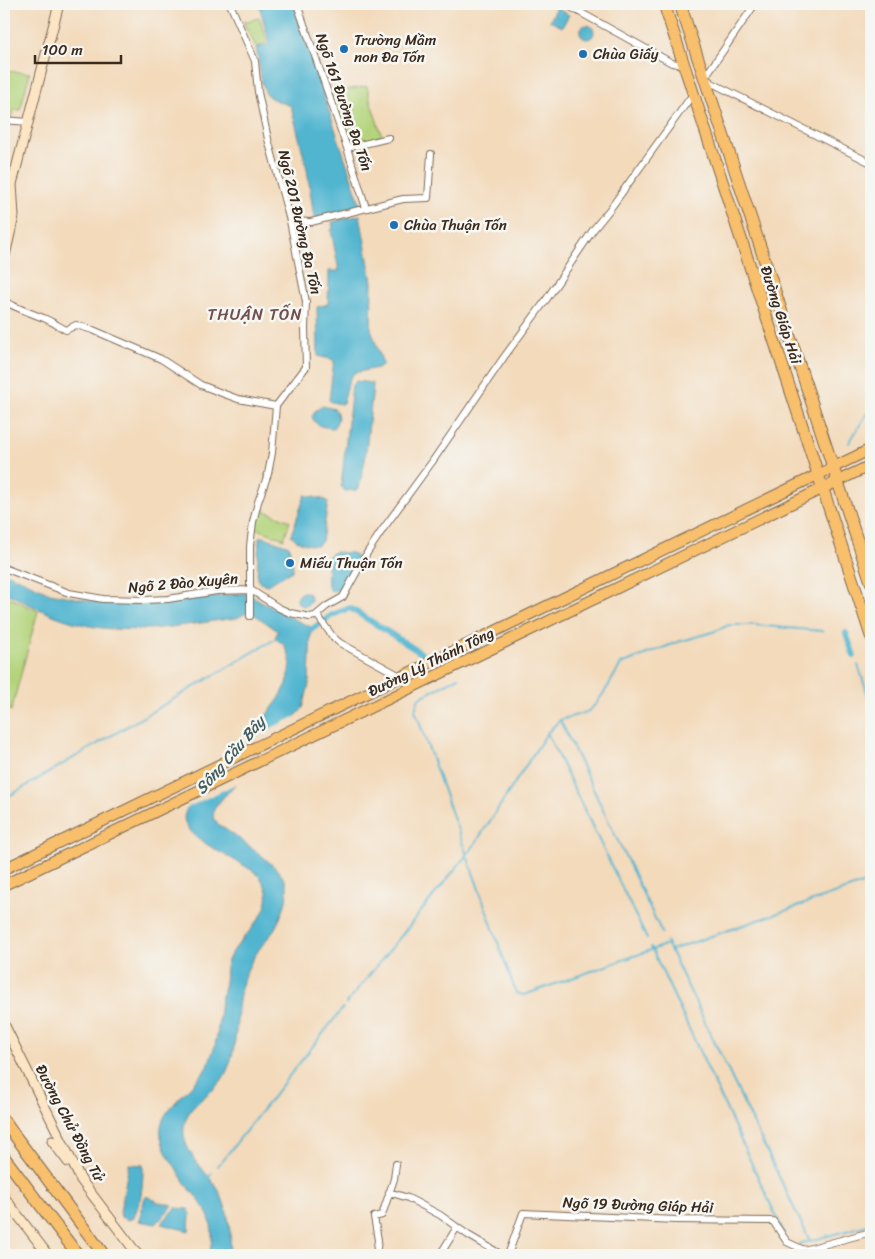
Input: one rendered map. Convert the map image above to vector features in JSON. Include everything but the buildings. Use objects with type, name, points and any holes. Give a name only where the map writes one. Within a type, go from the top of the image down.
[{"type":"highway","name":"Đường Giáp Hải","points":[[664,4],[871,636]]},
{"type":"highway","name":"Đường Giáp Hải","points":[[680,4],[871,582]]},
{"type":"highway","points":[[684,65],[699,60]]},
{"type":"highway","points":[[692,88],[705,77]]},
{"type":"highway","points":[[4,1121],[104,1255]]},
{"type":"highway","points":[[4,1157],[78,1255]]},
{"type":"main road","points":[[4,260],[14,216],[12,184],[59,4]]},
{"type":"main road","name":"Đường Lý Thánh Tông","points":[[4,869],[871,450]]},
{"type":"main road","name":"Đường Lý Thánh Tông","points":[[4,886],[871,465]]},
{"type":"main road","points":[[417,670],[423,682]]},
{"type":"main road","points":[[78,834],[84,846]]},
{"type":"main road","points":[[4,863],[28,858]]},
{"type":"main road","name":"Đường Chử Đồng Tử","points":[[4,1024],[81,1180],[138,1255]]},
{"type":"main road","points":[[52,1141],[81,1180]]},
{"type":"main road","points":[[4,1197],[48,1255]]},
{"type":"street","name":"Ngõ 201 Đường Đa Tốn","points":[[230,4],[255,61],[258,92],[268,139],[290,221],[306,302],[304,328],[306,367],[276,406]]},
{"type":"street","name":"Ngõ 161 Đường Đa Tốn","points":[[297,4],[366,208]]},
{"type":"street","points":[[565,4],[672,63],[684,65]]},
{"type":"street","points":[[755,4],[705,77],[712,83],[871,163]]},
{"type":"street","points":[[318,617],[327,606],[343,597],[367,553],[383,529],[546,300],[593,230],[610,210],[692,88]]},
{"type":"street","points":[[4,120],[28,122]]},
{"type":"street","points":[[347,148],[389,138]]},
{"type":"street","points":[[290,221],[311,222],[403,199],[428,198],[431,154]]},
{"type":"street","points":[[4,301],[25,312],[43,317],[54,325],[66,330],[76,325],[138,349],[161,359],[202,385],[219,392],[238,399],[276,406],[272,453],[268,474],[252,522],[250,616]]},
{"type":"street","name":"Ngõ 2 Đào Xuyên","points":[[4,568],[69,593],[103,599],[168,599],[217,591],[250,591]]},
{"type":"street","points":[[250,591],[279,608],[310,617],[318,617]]},
{"type":"street","points":[[318,617],[340,643],[402,677]]},
{"type":"street","points":[[376,1255],[378,1240],[374,1217],[382,1215],[394,1178],[396,1164]]},
{"type":"street","points":[[389,1192],[408,1198],[440,1215],[502,1255]]},
{"type":"street","name":"Ngõ 19 Đường Giáp Hải","points":[[508,1255],[523,1213],[676,1220],[773,1221],[786,1242],[804,1250],[871,1232]]},
{"type":"street","points":[[440,1255],[457,1227]]},
{"type":"green space","points":[[259,18],[267,41],[265,44],[256,47],[243,22]]},
{"type":"green space","points":[[4,71],[30,73],[20,110],[14,110],[13,115],[4,114]]},
{"type":"green space","points":[[367,86],[382,136],[350,145],[330,93]]},
{"type":"green space","points":[[260,509],[290,521],[284,539],[255,528]]},
{"type":"green space","points":[[4,595],[38,611],[11,711],[4,707]]},
{"type":"water","points":[[259,4],[293,4],[361,206],[314,218],[307,169],[291,106],[269,97],[262,82],[256,48],[267,45],[269,42]]},
{"type":"water","points":[[557,7],[569,15],[562,27],[550,21]]},
{"type":"water","points":[[587,25],[592,27],[594,32],[592,37],[587,39],[582,37],[580,32],[582,27]]},
{"type":"water","points":[[360,215],[372,282],[371,329],[383,364],[381,367],[354,373],[349,380],[343,403],[341,404],[329,400],[334,360],[318,356],[317,307],[328,304],[329,271],[339,271],[331,230],[333,229],[332,222]]},
{"type":"water","points":[[356,381],[372,383],[373,386],[365,460],[359,488],[357,490],[345,491],[341,487],[352,385]]},
{"type":"water","points":[[322,406],[335,409],[338,416],[333,428],[318,425],[312,417],[315,411]]},
{"type":"water","points":[[305,495],[328,502],[322,541],[318,545],[303,543],[291,535]]},
{"type":"water","points":[[259,537],[289,546],[293,567],[292,571],[267,585],[260,583],[257,579]]},
{"type":"water","points":[[335,552],[352,553],[357,559],[348,581],[344,586],[335,591],[330,590],[328,587],[327,559],[330,554]]},
{"type":"water","name":"Sông Cầu Bây","points":[[4,572],[50,593],[103,603],[140,604],[247,593],[311,627],[309,684],[303,708],[214,808],[213,818],[218,824],[269,861],[278,870],[287,887],[285,904],[279,920],[274,930],[255,955],[244,979],[232,1056],[228,1067],[218,1084],[190,1112],[184,1127],[184,1136],[190,1152],[218,1189],[225,1204],[230,1231],[229,1255],[209,1255],[212,1234],[209,1218],[206,1210],[185,1182],[167,1153],[162,1143],[161,1126],[167,1112],[198,1079],[208,1065],[217,1038],[227,963],[237,946],[264,911],[267,892],[264,883],[258,875],[197,837],[190,830],[184,817],[187,808],[249,738],[279,699],[287,684],[291,664],[289,655],[284,645],[275,638],[278,631],[251,612],[237,618],[179,626],[140,629],[100,628],[61,618],[4,592]]},
{"type":"water","points":[[301,592],[307,592],[311,599],[307,606],[301,606],[297,602],[297,596]]},
{"type":"water","points":[[129,1164],[143,1165],[143,1172],[138,1205],[133,1218],[128,1220],[121,1217],[120,1212]]},
{"type":"water","points":[[145,1197],[173,1205],[156,1224],[139,1221]]},
{"type":"water","points":[[175,1208],[189,1209],[189,1231],[161,1224]]},
{"type":"pier","points":[[303,713],[244,780],[184,809],[242,742]]},
{"type":"waterway","points":[[849,443],[871,407]]},
{"type":"waterway","points":[[305,634],[332,615],[350,608],[421,653]]},
{"type":"waterway","points":[[346,1004],[473,847],[547,733],[560,720],[587,712],[596,704],[621,664],[729,625],[754,625],[822,631]]},
{"type":"waterway","points":[[846,633],[854,656]]},
{"type":"waterway","points":[[4,799],[277,638]]},
{"type":"waterway","points":[[858,665],[871,704]]},
{"type":"waterway","points":[[459,677],[419,698],[415,710],[516,993],[524,995],[668,944]]},
{"type":"waterway","points":[[560,720],[662,933]]},
{"type":"waterway","points":[[547,733],[647,939]]},
{"type":"waterway","points":[[671,950],[871,881]]},
{"type":"waterway","points":[[666,941],[810,1241]]},
{"type":"waterway","points":[[651,947],[784,1233]]},
{"type":"waterway","points":[[218,1166],[343,1008]]},
{"type":"waterway","points":[[207,1179],[212,1173]]},
{"type":"waterway","points":[[799,1244],[871,1224]]},
{"type":"waterway","points":[[792,1246],[795,1255]]},
{"type":"place","name":"Trường Mầm non Đa Tốn","points":[[344,49]]},
{"type":"place","name":"Chùa Giấy","points":[[583,54]]},
{"type":"place","name":"Chùa Thuận Tốn","points":[[394,225]]},
{"type":"place","name":"Miếu Thuận Tốn","points":[[290,563]]},
{"type":"district","name":"THUẬN TỐN","points":[[255,314]]}]
